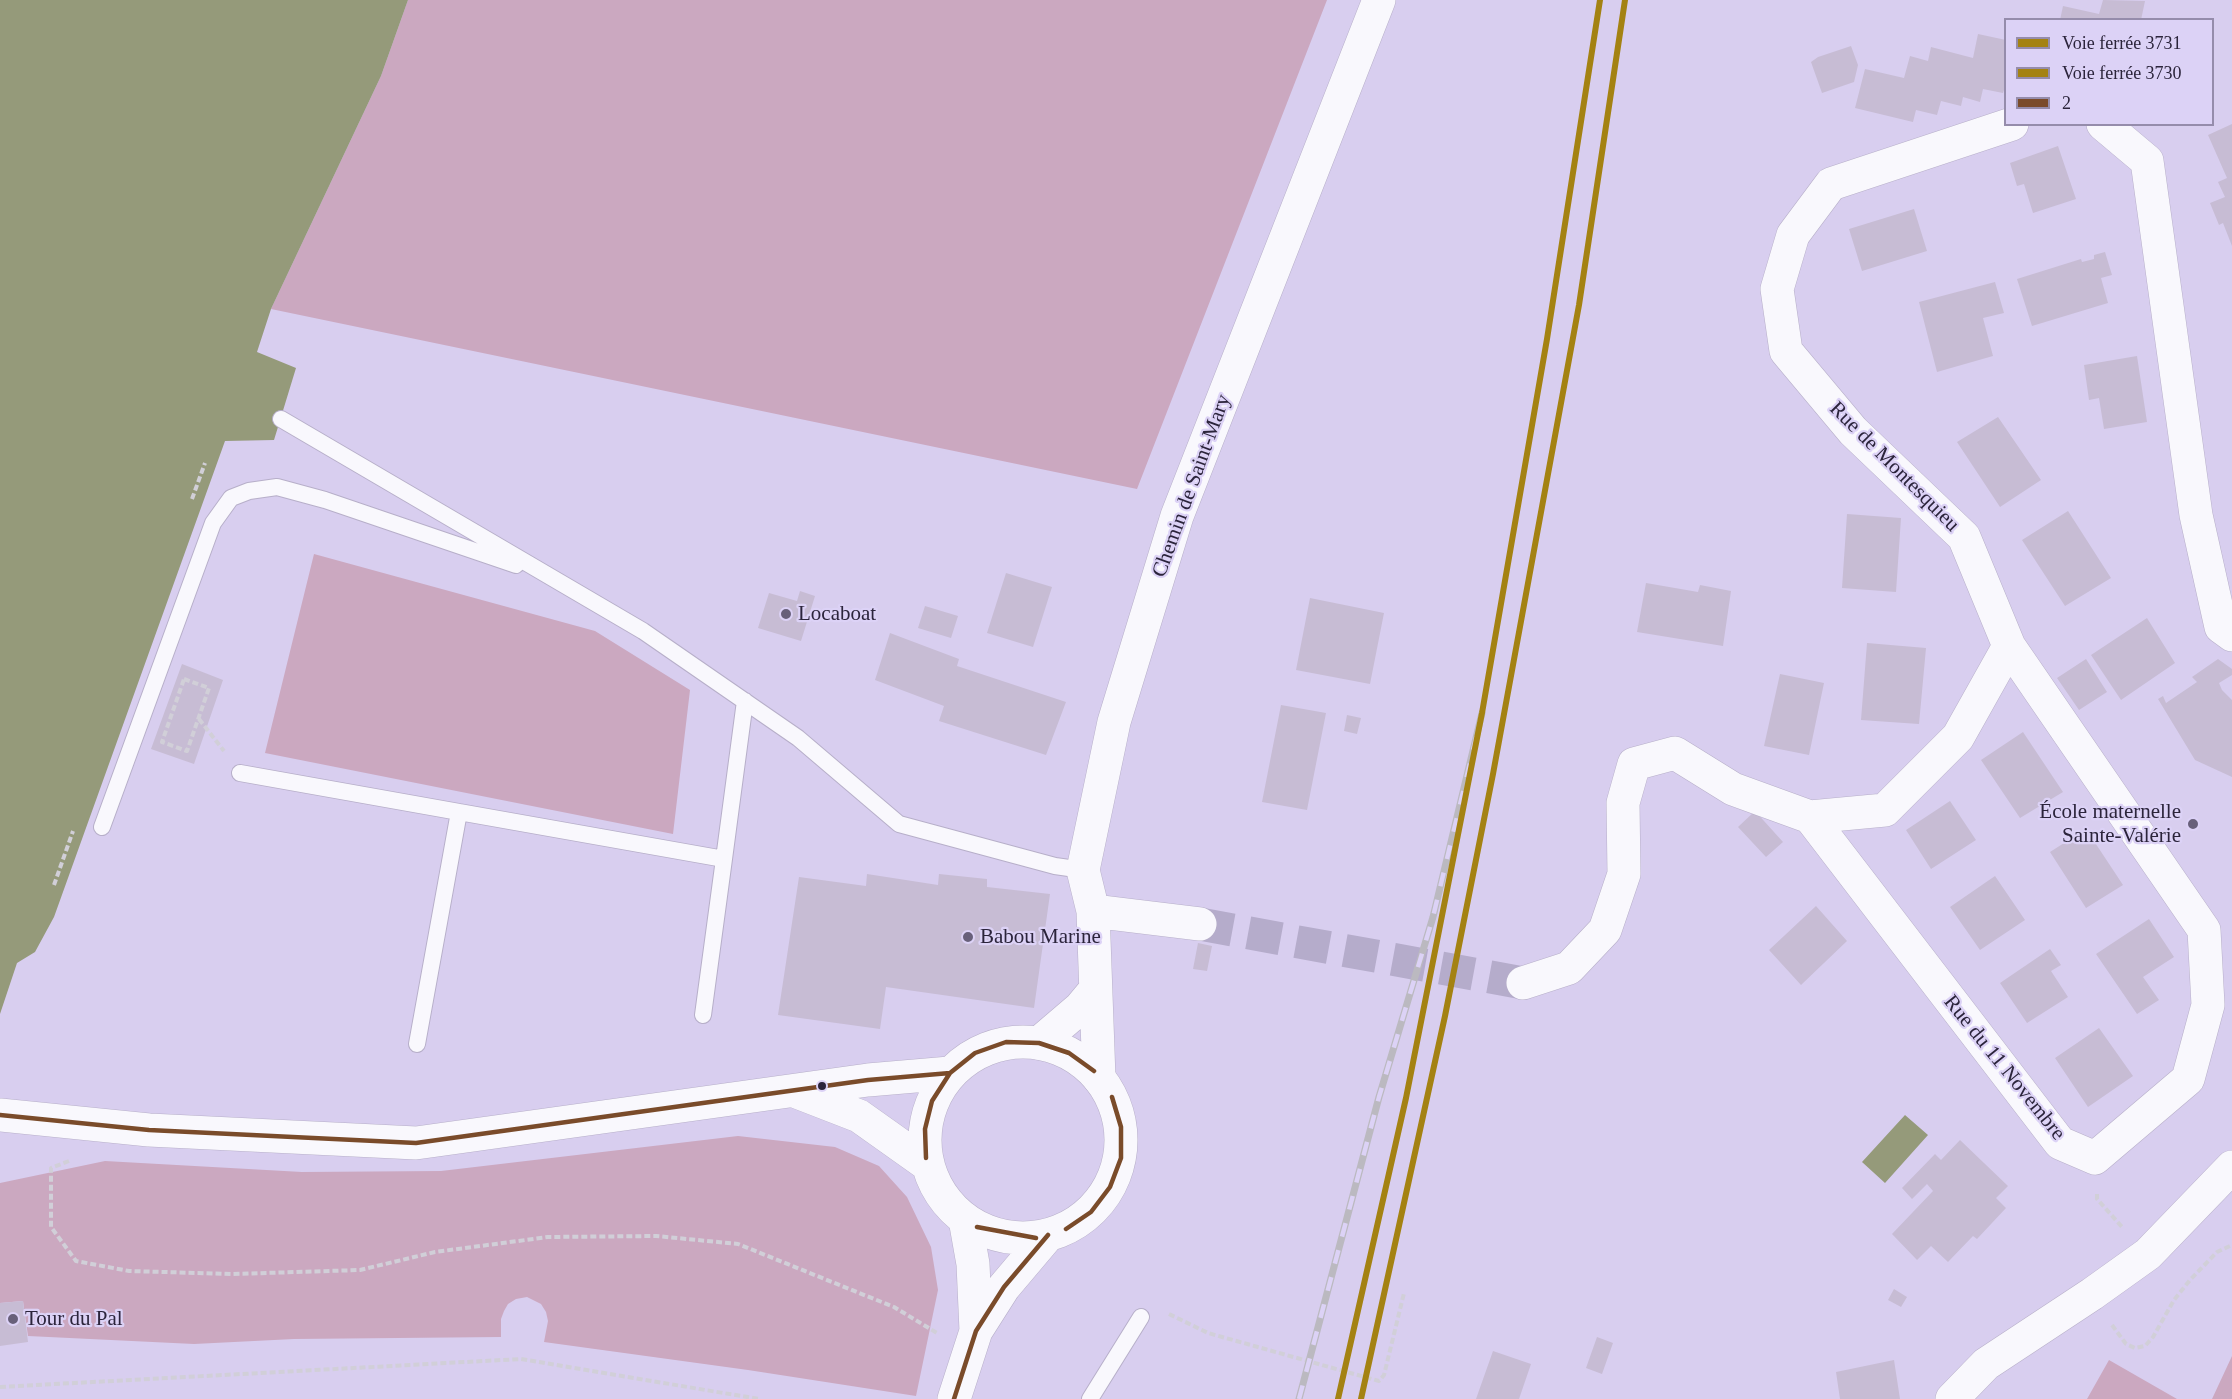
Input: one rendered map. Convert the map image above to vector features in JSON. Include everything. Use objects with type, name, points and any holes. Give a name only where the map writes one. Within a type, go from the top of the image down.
[{"type":"street","name":"Chemin de Saint-Mary","points":[[1099,1078],[1093,911],[1083,870],[1114,722],[1177,516],[1379,0]]},
{"type":"street","name":"Rue de Montesquieu","points":[[2006,126],[1831,184],[1793,236],[1778,289],[1786,351],[1853,431],[1964,537],[2009,646]]},
{"type":"street","points":[[2105,126],[2147,162],[2196,515],[2222,627],[2232,635]]},
{"type":"street","points":[[1523,983],[1569,968],[1605,930],[1624,874],[1623,803],[1634,764],[1675,753],[1733,789],[1810,817],[1884,810],[1958,737],[2009,646]]},
{"type":"street","name":"Rue du 11 Novembre","points":[[1810,817],[2060,1143],[2095,1158],[2188,1079],[2208,1005],[2204,930],[2009,646]]},
{"type":"street","points":[[1093,911],[1200,924]]},
{"type":"street","points":[[1039,1042],[1080,1008],[1095,990]]},
{"type":"street","points":[[1006,1042],[1039,1042],[1069,1053],[1094,1071],[1113,1097],[1121,1127],[1121,1158],[1110,1187],[1091,1212],[1066,1229],[1036,1238],[977,1227],[953,1210],[936,1186],[928,1165],[925,1129],[932,1101],[950,1073],[975,1053],[1006,1042]]},
{"type":"street","points":[[0,1115],[149,1130],[416,1143],[795,1092],[868,1080],[950,1073]]},
{"type":"street","points":[[795,1092],[859,1116],[928,1165]]},
{"type":"street","points":[[1952,1399],[1986,1364],[2148,1254],[2232,1167]]},
{"type":"street","points":[[965,1219],[973,1264],[976,1331]]},
{"type":"street","points":[[954,1399],[976,1331],[1004,1287],[1048,1235]]},
{"type":"lane","points":[[281,419],[643,631],[798,738],[899,824],[1055,866],[1083,870]]},
{"type":"lane","points":[[102,827],[213,523],[231,498],[249,491],[277,487],[325,500],[552,577]]},
{"type":"lane","points":[[703,1016],[745,701]]},
{"type":"lane","points":[[240,773],[724,859]]},
{"type":"lane","points":[[417,1044],[459,812]]},
{"type":"lane","points":[[1090,1399],[1142,1317]]},
{"type":"path","points":[[184,679],[209,688],[199,719],[187,751],[162,742],[184,679]]},
{"type":"path","points":[[199,719],[240,773]]},
{"type":"path","points":[[80,1160],[69,1161],[51,1168],[51,1227],[76,1262],[129,1271],[221,1274],[360,1270],[435,1252],[548,1237],[656,1236],[738,1245],[894,1307],[939,1335]]},
{"type":"path","points":[[2092,1294],[2121,1339],[2134,1348],[2145,1346],[2153,1337],[2174,1300],[2190,1280],[2217,1252],[2232,1245]]},
{"type":"path","points":[[1161,1309],[1208,1333],[1379,1381],[1384,1376],[1404,1293]]},
{"type":"path","points":[[0,1387],[521,1359],[759,1399]]},
{"type":"shaded area","points":[[0,0],[408,0],[381,76],[271,309],[257,352],[296,368],[274,440],[225,441],[54,917],[35,952],[17,963],[0,1014]]},
{"type":"shaded area","points":[[408,0],[1327,0],[1137,489],[271,309],[381,76]]},
{"type":"shaded area","points":[[314,554],[595,631],[690,690],[673,834],[265,753]]},
{"type":"shaded area","points":[[1905,1115],[1928,1135],[1885,1183],[1862,1162]]},
{"type":"shaded area","points":[[738,1136],[835,1147],[879,1166],[907,1197],[931,1247],[938,1290],[916,1396],[544,1342],[548,1321],[546,1312],[541,1304],[527,1297],[516,1299],[508,1304],[501,1319],[501,1337],[294,1339],[194,1344],[28,1336],[23,1301],[0,1303],[0,1183],[105,1161],[302,1172],[441,1171]]},
{"type":"shaded area","points":[[2232,1356],[2232,1399],[2212,1399]]},
{"type":"shaded area","points":[[2109,1360],[2177,1399],[2087,1399]]},
{"type":"building","points":[[2103,0],[2145,1],[2141,18],[2060,18],[2063,6],[2099,14]]},
{"type":"building","points":[[1978,34],[2004,40],[2003,93],[1983,89],[1980,102],[1963,97],[1961,106],[1941,101],[1937,115],[1916,110],[1913,122],[1855,108],[1865,69],[1904,78],[1910,56],[1928,61],[1931,47],[1973,58]]},
{"type":"building","points":[[1851,46],[1858,65],[1854,82],[1822,93],[1811,62],[1818,57]]},
{"type":"building","points":[[2232,124],[2232,246],[2223,223],[2219,225],[2210,203],[2225,197],[2218,182],[2227,178],[2208,135]]},
{"type":"building","points":[[2058,146],[2076,199],[2033,213],[2024,184],[2017,186],[2010,163]]},
{"type":"building","points":[[1914,209],[1927,251],[1862,271],[1849,229]]},
{"type":"building","points":[[2105,252],[2112,275],[2101,278],[2108,303],[2032,326],[2017,279],[2081,259],[2082,262],[2094,259],[2094,255]]},
{"type":"building","points":[[1995,282],[2004,313],[1983,318],[1993,356],[1937,372],[1919,302]]},
{"type":"building","points":[[2137,356],[2147,422],[2104,429],[2099,398],[2089,400],[2084,365]]},
{"type":"building","points":[[1998,417],[2041,480],[2000,507],[1957,442]]},
{"type":"building","points":[[2068,511],[2111,578],[2065,606],[2022,540]]},
{"type":"building","points":[[1847,514],[1901,518],[1896,592],[1842,588]]},
{"type":"building","points":[[1006,573],[1052,587],[1033,647],[987,633]]},
{"type":"building","points":[[1646,583],[1698,592],[1700,585],[1731,591],[1723,646],[1637,632]]},
{"type":"building","name":"Locaboat","points":[[800,591],[815,596],[801,641],[758,628],[769,593],[797,601]]},
{"type":"building","points":[[1310,598],[1384,613],[1370,684],[1296,670]]},
{"type":"building","points":[[925,606],[958,616],[951,638],[918,628]]},
{"type":"building","points":[[2147,618],[2175,663],[2121,700],[2091,655]]},
{"type":"building","points":[[890,633],[959,659],[957,666],[1066,702],[1046,755],[939,721],[944,706],[875,680]]},
{"type":"building","points":[[1867,643],[1926,648],[1919,724],[1861,720]]},
{"type":"building","points":[[2086,659],[2107,692],[2079,710],[2057,678]]},
{"type":"building","points":[[2218,659],[2232,669],[2232,675],[2219,683],[2222,690],[2232,700],[2232,777],[2195,760],[2158,699],[2163,696],[2166,703],[2197,682],[2192,677]]},
{"type":"building","points":[[182,664],[223,680],[194,764],[151,749]]},
{"type":"building","points":[[1780,674],[1824,683],[1809,755],[1764,746]]},
{"type":"building","points":[[1281,705],[1326,713],[1307,810],[1262,802]]},
{"type":"building","points":[[1347,715],[1361,718],[1357,734],[1344,731]]},
{"type":"building","points":[[2023,732],[2063,792],[2020,818],[1981,760]]},
{"type":"building","points":[[1950,801],[1976,840],[1931,869],[1906,830]]},
{"type":"building","points":[[1755,811],[1783,842],[1766,857],[1738,827]]},
{"type":"building","points":[[2086,829],[2123,885],[2086,908],[2050,852]]},
{"type":"building","points":[[867,874],[938,885],[939,874],[987,879],[987,887],[1050,894],[1034,1008],[886,987],[880,1029],[778,1015],[799,877],[866,886]]},
{"type":"building","points":[[1995,876],[2025,920],[1980,950],[1950,907]]},
{"type":"building","points":[[1816,906],[1847,941],[1801,985],[1769,950]]},
{"type":"building","points":[[2149,919],[2174,957],[2143,977],[2159,1000],[2137,1014],[2096,954]]},
{"type":"building","points":[[1198,943],[1212,946],[1207,971],[1193,969]]},
{"type":"building","points":[[2050,949],[2061,965],[2051,971],[2068,997],[2027,1023],[2000,983]]},
{"type":"building","points":[[2099,1028],[2133,1076],[2088,1107],[2055,1058]]},
{"type":"building","points":[[1960,1140],[2008,1186],[1996,1198],[2006,1208],[1977,1239],[1973,1236],[1948,1262],[1931,1246],[1917,1260],[1892,1234],[1933,1191],[1927,1184],[1912,1199],[1902,1188],[1935,1154],[1941,1160]]},
{"type":"building","points":[[1894,1289],[1907,1297],[1901,1307],[1888,1300]]},
{"type":"building","name":"Tour du Pal","points":[[23,1301],[28,1342],[0,1346],[0,1303]]},
{"type":"building","points":[[1597,1337],[1613,1343],[1602,1374],[1586,1368]]},
{"type":"building","points":[[1493,1351],[1531,1364],[1519,1399],[1476,1399]]},
{"type":"building","points":[[1894,1360],[1900,1399],[1840,1399],[1836,1372]]},
{"type":"tunnel","points":[[1200,924],[1523,983]]},
{"type":"railway","points":[[1299,1399],[1379,1097],[1433,917],[1482,713]]},
{"type":"rail line","name":"3730","points":[[1338,1399],[1406,1098],[1482,713],[1547,339],[1600,0]]},
{"type":"rail line","name":"3731","points":[[1361,1399],[1445,1016],[1493,774],[1579,305],[1625,0]]},
{"type":"transit line","name":"2","points":[[926,1158],[925,1129],[932,1101],[950,1073],[975,1053],[1006,1042],[1039,1043],[1069,1053],[1094,1071]]},
{"type":"transit line","name":"2","points":[[0,1115],[149,1130],[416,1143],[868,1080],[950,1073]]},
{"type":"transit line","name":"2","points":[[1066,1229],[1091,1212],[1110,1187],[1121,1158],[1121,1127],[1112,1097]]},
{"type":"transit line","name":"2","points":[[977,1227],[1036,1238]]},
{"type":"transit line","name":"2","points":[[954,1399],[976,1331],[1004,1287],[1048,1235]]},
{"type":"place","name":"Locaboat","points":[[786,614]]},
{"type":"place","name":"École maternelle Sainte-Valérie","points":[[2193,824]]},
{"type":"place","name":"Babou Marine","points":[[968,937]]},
{"type":"place","name":"Tour du Pal","points":[[13,1319]]}]
